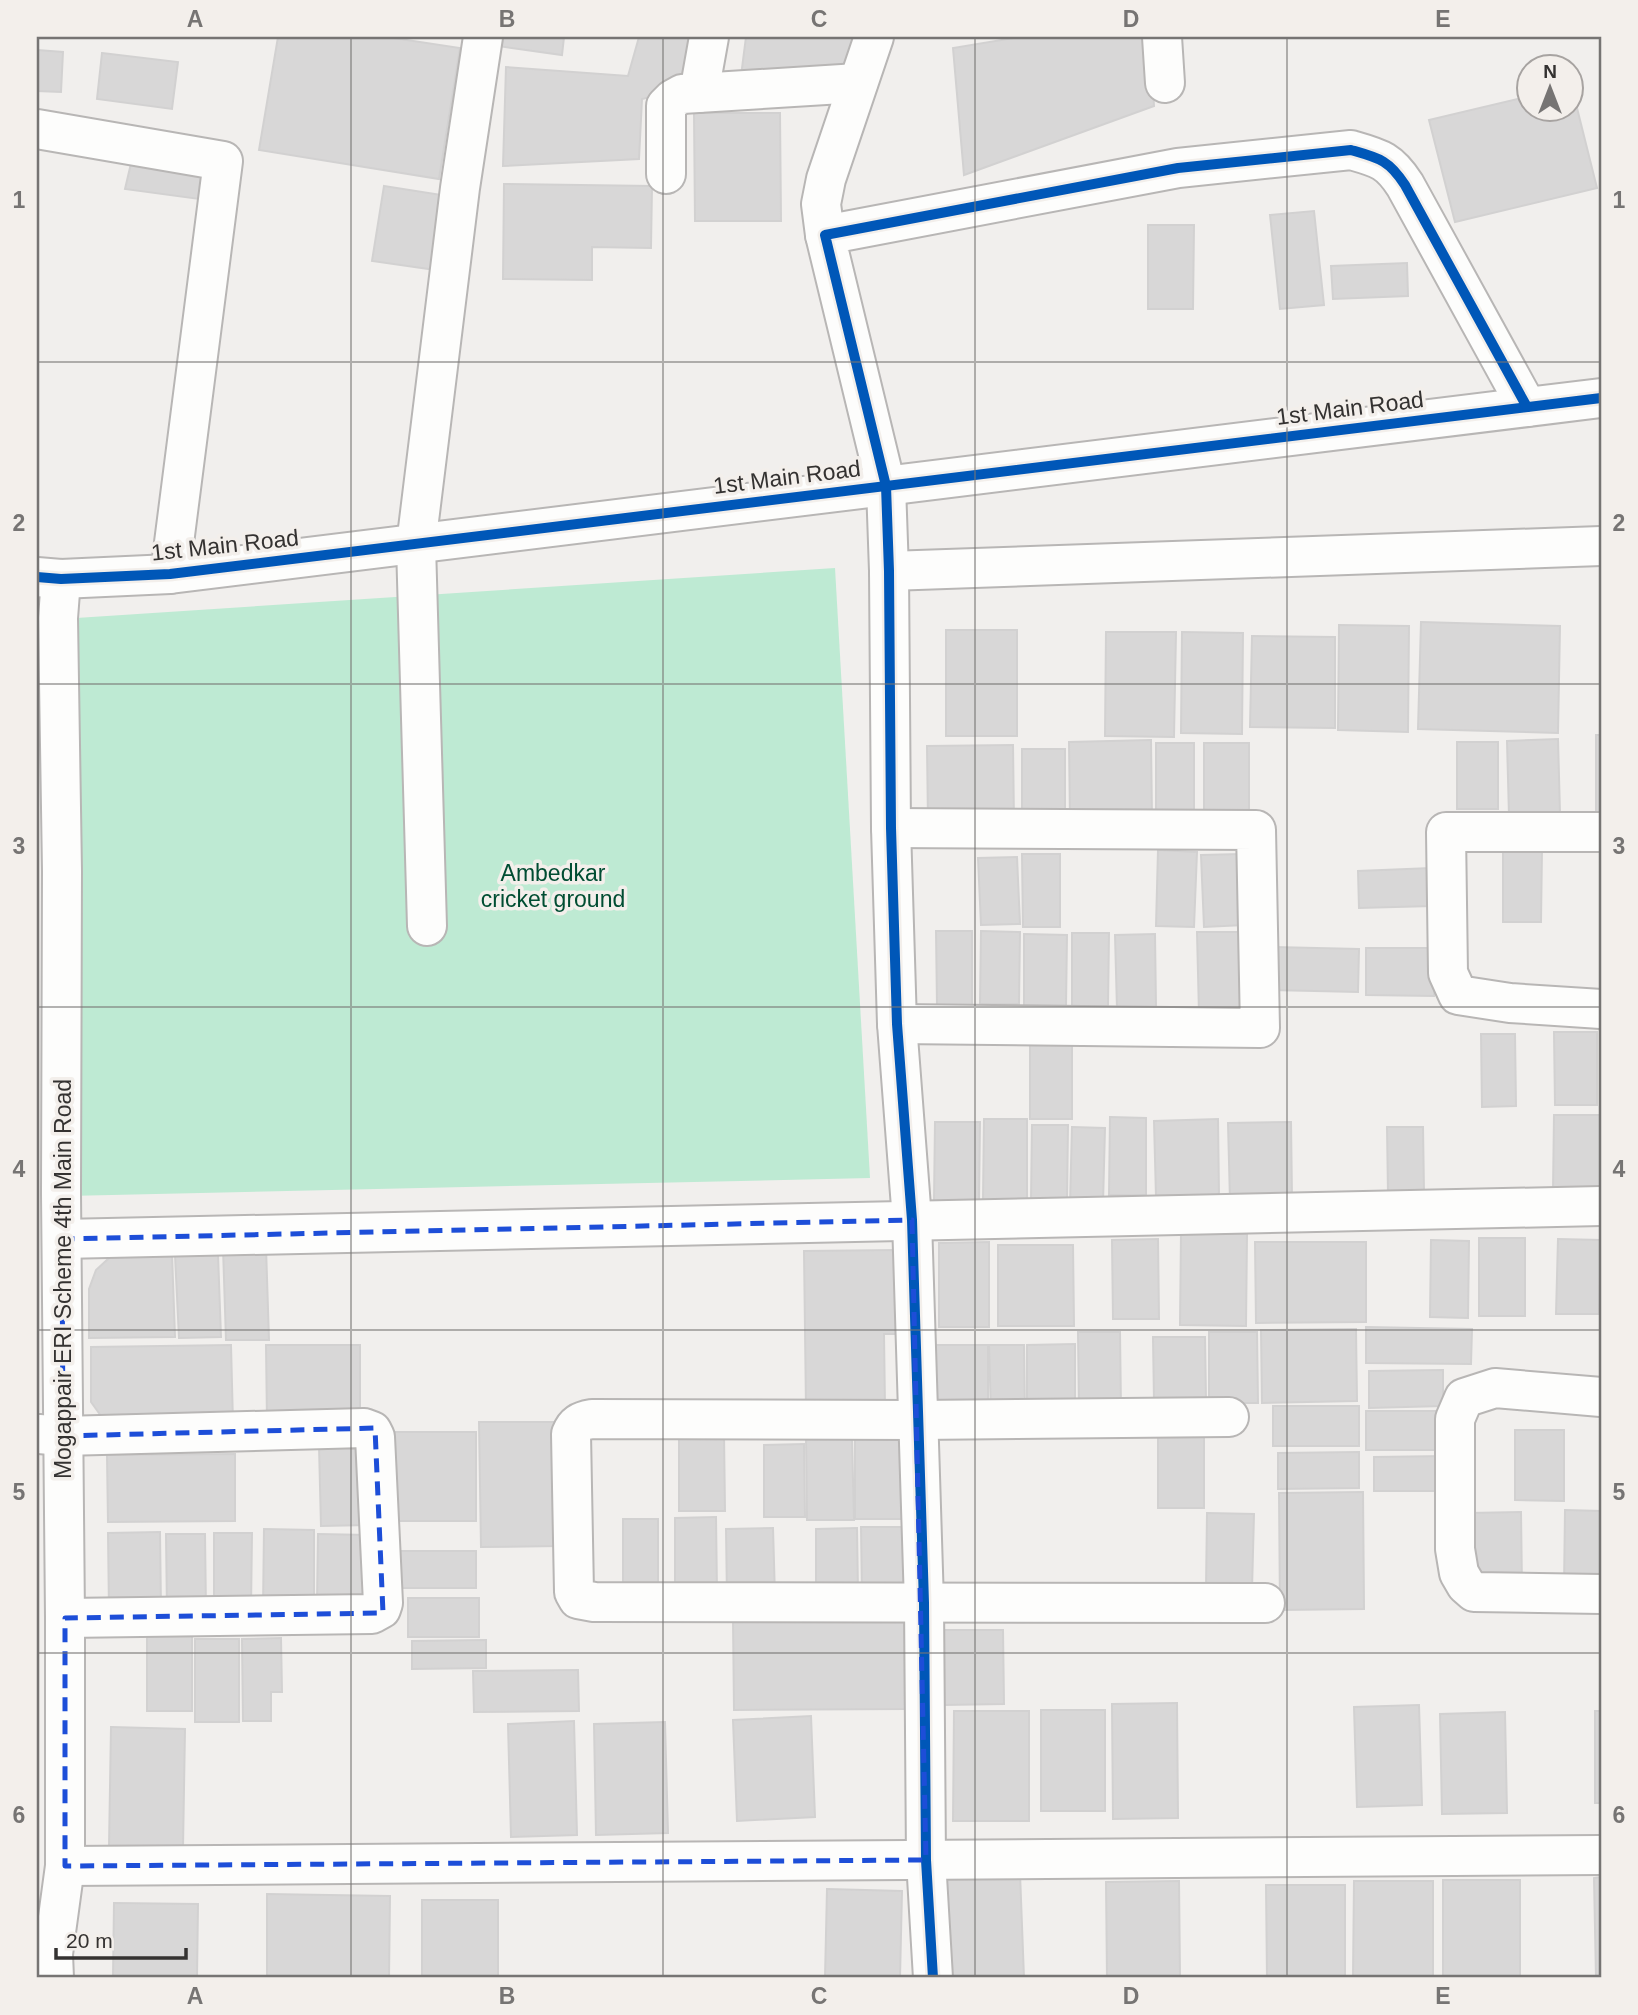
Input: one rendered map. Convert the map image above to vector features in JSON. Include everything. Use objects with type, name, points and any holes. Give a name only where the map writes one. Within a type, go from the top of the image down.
[{"type":"street","points":[[426,926],[416,545],[460,188],[484,37]]},
{"type":"street","points":[[699,93],[709,37]]},
{"type":"street","points":[[874,37],[826,179],[821,204],[825,235],[886,486],[897,1024],[912,1220],[924,1603],[926,1860],[933,1978]]},
{"type":"street","points":[[1162,37],[1165,83]]},
{"type":"street","points":[[666,173],[666,106],[682,94],[858,83]]},
{"type":"street","points":[[37,129],[223,160],[170,574]]},
{"type":"street","points":[[825,235],[1178,168],[1351,150],[1374,157],[1394,168],[1527,407]]},
{"type":"street","name":"1st Main Road","points":[[49,578],[170,574],[1601,398]]},
{"type":"street","points":[[889,570],[1601,546]]},
{"type":"street","name":"Mogappair ERI Scheme 4th Main Road","points":[[48,1962],[65,1866],[65,1618],[50,1435],[62,1239],[49,871],[58,618],[49,578]]},
{"type":"street","points":[[891,828],[1256,830],[1260,1028],[897,1024]]},
{"type":"street","points":[[1601,832],[1446,832],[1448,973],[1458,995],[1510,1003],[1601,1009]]},
{"type":"street","points":[[62,1239],[1601,1206]]},
{"type":"street","points":[[1601,1397],[1495,1388],[1464,1398],[1455,1419],[1455,1549],[1459,1573],[1474,1592],[1601,1594]]},
{"type":"street","points":[[1229,1417],[582,1421],[575,1426],[571,1434],[574,1592],[578,1599],[594,1602],[1265,1604]]},
{"type":"street","points":[[50,1435],[357,1428],[372,1431],[375,1437],[383,1604],[381,1609],[372,1614],[65,1618]]},
{"type":"street","points":[[65,1866],[1601,1855]]},
{"type":"highlighted area","points":[[912,1220],[926,1860],[65,1866],[65,1618],[383,1613],[375,1428],[63,1436],[62,1239]]},
{"type":"green space","name":"Ambedkar cricket ground","points":[[835,568],[870,1178],[67,1196],[61,619]]},
{"type":"building","points":[[278,37],[387,37],[460,48],[439,179],[259,150]]},
{"type":"building","points":[[499,37],[564,37],[562,55],[498,46]]},
{"type":"building","points":[[639,37],[702,37],[687,88],[642,99],[639,159],[503,166],[506,67],[628,76]]},
{"type":"building","points":[[746,37],[855,37],[857,68],[741,76]]},
{"type":"building","points":[[1020,37],[1150,37],[1154,106],[964,175],[953,48]]},
{"type":"building","points":[[37,50],[63,52],[61,92],[37,91]]},
{"type":"building","points":[[102,53],[178,62],[172,109],[97,99]]},
{"type":"building","points":[[1516,99],[1516,122],[1580,122],[1597,188],[1455,222],[1429,120]]},
{"type":"building","points":[[694,113],[780,113],[781,221],[695,221]]},
{"type":"building","points":[[133,155],[205,168],[199,199],[125,189]]},
{"type":"building","points":[[504,184],[652,186],[651,248],[592,247],[592,280],[503,279]]},
{"type":"building","points":[[384,186],[448,196],[436,270],[372,261]]},
{"type":"building","points":[[1314,211],[1324,305],[1280,309],[1270,215]]},
{"type":"building","points":[[1148,225],[1194,225],[1193,309],[1148,309]]},
{"type":"building","points":[[1407,263],[1408,296],[1333,299],[1331,266]]},
{"type":"building","points":[[1421,622],[1560,626],[1558,733],[1418,729]]},
{"type":"building","points":[[1339,625],[1409,626],[1408,732],[1338,730]]},
{"type":"building","points":[[946,630],[1017,630],[1017,736],[946,736]]},
{"type":"building","points":[[1106,632],[1176,632],[1174,737],[1105,736]]},
{"type":"building","points":[[1182,632],[1243,633],[1242,734],[1181,733]]},
{"type":"building","points":[[1252,636],[1335,637],[1335,728],[1250,727]]},
{"type":"building","points":[[1596,735],[1601,735],[1601,823],[1596,823]]},
{"type":"building","points":[[1558,739],[1560,814],[1509,816],[1507,741]]},
{"type":"building","points":[[1151,740],[1152,819],[1070,820],[1069,742]]},
{"type":"building","points":[[1457,742],[1498,742],[1498,809],[1457,809]]},
{"type":"building","points":[[1156,743],[1194,743],[1194,821],[1156,821]]},
{"type":"building","points":[[1204,743],[1249,743],[1249,822],[1204,822]]},
{"type":"building","points":[[1013,745],[1014,822],[928,822],[927,746]]},
{"type":"building","points":[[1022,749],[1065,749],[1065,821],[1022,821]]},
{"type":"building","points":[[1503,848],[1542,848],[1541,922],[1503,922]]},
{"type":"building","points":[[1158,850],[1197,852],[1194,927],[1156,926]]},
{"type":"building","points":[[1022,854],[1060,854],[1060,927],[1023,927]]},
{"type":"building","points":[[1241,854],[1244,925],[1204,927],[1201,855]]},
{"type":"building","points":[[1017,857],[1020,924],[981,925],[978,858]]},
{"type":"building","points":[[1431,868],[1432,906],[1359,908],[1358,871]]},
{"type":"building","points":[[936,931],[972,931],[972,1005],[937,1005]]},
{"type":"building","points":[[981,931],[1020,932],[1019,1004],[980,1004]]},
{"type":"building","points":[[1197,932],[1247,932],[1248,1014],[1199,1014]]},
{"type":"building","points":[[1072,933],[1109,933],[1108,1006],[1072,1006]]},
{"type":"building","points":[[1024,934],[1067,935],[1066,1006],[1024,1006]]},
{"type":"building","points":[[1155,934],[1156,1008],[1117,1009],[1115,935]]},
{"type":"building","points":[[1273,947],[1359,949],[1358,992],[1271,990]]},
{"type":"building","points":[[1366,948],[1435,948],[1434,996],[1366,995]]},
{"type":"building","points":[[1554,1032],[1597,1032],[1597,1105],[1555,1105]]},
{"type":"building","points":[[1481,1034],[1515,1034],[1516,1106],[1482,1107]]},
{"type":"building","points":[[1030,1042],[1072,1042],[1072,1119],[1030,1119]]},
{"type":"building","points":[[1554,1115],[1601,1115],[1601,1192],[1553,1191]]},
{"type":"building","points":[[1110,1117],[1146,1118],[1146,1195],[1109,1195]]},
{"type":"building","points":[[984,1119],[1027,1119],[1027,1200],[983,1200]]},
{"type":"building","points":[[1218,1119],[1219,1196],[1156,1197],[1154,1121]]},
{"type":"building","points":[[935,1122],[980,1122],[979,1201],[934,1201]]},
{"type":"building","points":[[1291,1122],[1292,1199],[1230,1201],[1228,1123]]},
{"type":"building","points":[[1032,1125],[1068,1125],[1067,1201],[1031,1201]]},
{"type":"building","points":[[1072,1127],[1105,1128],[1103,1204],[1070,1204]]},
{"type":"building","points":[[1387,1127],[1423,1127],[1424,1192],[1388,1193]]},
{"type":"building","points":[[1181,1234],[1247,1234],[1246,1326],[1180,1325]]},
{"type":"building","points":[[1479,1238],[1525,1238],[1525,1316],[1479,1316]]},
{"type":"building","points":[[1158,1239],[1159,1319],[1113,1319],[1112,1240]]},
{"type":"building","points":[[1558,1239],[1601,1240],[1599,1314],[1556,1314]]},
{"type":"building","points":[[1431,1240],[1469,1241],[1468,1318],[1430,1317]]},
{"type":"building","points":[[989,1242],[989,1327],[939,1327],[939,1243]]},
{"type":"building","points":[[1255,1242],[1366,1242],[1366,1322],[1256,1323]]},
{"type":"building","points":[[998,1245],[1073,1245],[1074,1326],[998,1326]]},
{"type":"building","points":[[266,1247],[269,1340],[226,1340],[223,1248]]},
{"type":"building","points":[[898,1250],[898,1334],[884,1334],[885,1408],[806,1408],[804,1251]]},
{"type":"building","points":[[172,1254],[175,1337],[89,1338],[89,1289],[96,1270],[109,1258]]},
{"type":"building","points":[[218,1254],[221,1337],[179,1338],[175,1255]]},
{"type":"building","points":[[1366,1327],[1472,1329],[1471,1364],[1366,1363]]},
{"type":"building","points":[[1356,1329],[1357,1401],[1262,1403],[1261,1330]]},
{"type":"building","points":[[1078,1332],[1120,1332],[1121,1409],[1079,1409]]},
{"type":"building","points":[[1209,1332],[1257,1332],[1258,1403],[1209,1403]]},
{"type":"building","points":[[1153,1337],[1205,1337],[1206,1401],[1154,1401]]},
{"type":"building","points":[[1075,1344],[1075,1416],[1027,1416],[1027,1345]]},
{"type":"building","points":[[231,1345],[233,1423],[109,1427],[91,1402],[91,1347]]},
{"type":"building","points":[[266,1345],[360,1345],[360,1421],[267,1421]]},
{"type":"building","points":[[935,1345],[988,1345],[988,1416],[935,1416]]},
{"type":"building","points":[[989,1345],[1024,1345],[1025,1415],[991,1415]]},
{"type":"building","points":[[1443,1370],[1443,1406],[1369,1408],[1369,1371]]},
{"type":"building","points":[[1273,1406],[1359,1406],[1359,1446],[1273,1446]]},
{"type":"building","points":[[1366,1411],[1448,1411],[1448,1450],[1366,1450]]},
{"type":"building","points":[[479,1422],[558,1422],[559,1546],[481,1547]]},
{"type":"building","points":[[1158,1427],[1204,1427],[1204,1508],[1158,1508]]},
{"type":"building","points":[[1515,1430],[1564,1430],[1564,1501],[1515,1500]]},
{"type":"building","points":[[392,1432],[476,1432],[476,1521],[392,1521]]},
{"type":"building","points":[[855,1432],[902,1432],[904,1519],[855,1519]]},
{"type":"building","points":[[679,1434],[724,1434],[725,1511],[679,1511]]},
{"type":"building","points":[[806,1437],[852,1437],[854,1520],[807,1520]]},
{"type":"building","points":[[804,1444],[805,1517],[764,1517],[764,1445]]},
{"type":"building","points":[[367,1445],[369,1525],[321,1526],[319,1446]]},
{"type":"building","points":[[1359,1452],[1359,1488],[1278,1489],[1278,1453]]},
{"type":"building","points":[[235,1454],[235,1521],[108,1522],[107,1455]]},
{"type":"building","points":[[1446,1456],[1446,1491],[1374,1491],[1374,1457]]},
{"type":"building","points":[[1363,1492],[1364,1609],[1280,1610],[1279,1493]]},
{"type":"building","points":[[1565,1510],[1601,1511],[1601,1588],[1564,1588]]},
{"type":"building","points":[[1521,1512],[1522,1588],[1471,1588],[1469,1513]]},
{"type":"building","points":[[1207,1513],[1254,1514],[1252,1590],[1206,1589]]},
{"type":"building","points":[[716,1517],[717,1593],[675,1595],[675,1518]]},
{"type":"building","points":[[623,1519],[658,1519],[658,1592],[623,1592]]},
{"type":"building","points":[[861,1527],[908,1527],[909,1594],[862,1594]]},
{"type":"building","points":[[773,1528],[775,1597],[727,1598],[726,1529]]},
{"type":"building","points":[[857,1528],[858,1593],[816,1594],[816,1529]]},
{"type":"building","points":[[264,1529],[314,1530],[314,1610],[263,1609]]},
{"type":"building","points":[[160,1532],[161,1610],[109,1611],[108,1533]]},
{"type":"building","points":[[214,1533],[252,1533],[251,1609],[214,1609]]},
{"type":"building","points":[[166,1534],[205,1534],[206,1611],[167,1611]]},
{"type":"building","points":[[318,1534],[368,1535],[367,1604],[317,1603]]},
{"type":"building","points":[[392,1551],[476,1551],[476,1588],[392,1588]]},
{"type":"building","points":[[408,1598],[479,1598],[479,1637],[408,1637]]},
{"type":"building","points":[[904,1618],[905,1709],[734,1710],[733,1619]]},
{"type":"building","points":[[943,1630],[1003,1630],[1004,1704],[943,1705]]},
{"type":"building","points":[[147,1636],[192,1636],[192,1711],[147,1711]]},
{"type":"building","points":[[281,1638],[282,1692],[271,1692],[271,1721],[243,1721],[242,1639]]},
{"type":"building","points":[[195,1639],[239,1639],[239,1722],[195,1722]]},
{"type":"building","points":[[486,1640],[486,1668],[412,1669],[412,1641]]},
{"type":"building","points":[[578,1670],[579,1711],[474,1712],[473,1671]]},
{"type":"building","points":[[1177,1703],[1178,1818],[1113,1819],[1112,1704]]},
{"type":"building","points":[[1419,1705],[1422,1805],[1357,1807],[1354,1707]]},
{"type":"building","points":[[1041,1710],[1105,1710],[1105,1811],[1041,1811]]},
{"type":"building","points":[[954,1711],[1029,1711],[1029,1821],[953,1821]]},
{"type":"building","points":[[1595,1711],[1601,1711],[1601,1803],[1595,1803]]},
{"type":"building","points":[[1505,1712],[1507,1813],[1442,1814],[1440,1714]]},
{"type":"building","points":[[811,1716],[815,1817],[737,1821],[733,1720]]},
{"type":"building","points":[[574,1721],[577,1835],[511,1837],[508,1724]]},
{"type":"building","points":[[665,1722],[668,1833],[596,1835],[594,1724]]},
{"type":"building","points":[[111,1727],[185,1729],[183,1848],[109,1847]]},
{"type":"building","points":[[1020,1873],[1024,1978],[949,1978],[946,1876]]},
{"type":"building","points":[[1601,1877],[1601,1978],[1596,1978],[1594,1878]]},
{"type":"building","points":[[1443,1880],[1520,1880],[1520,1978],[1443,1978]]},
{"type":"building","points":[[1179,1881],[1180,1978],[1107,1978],[1106,1882]]},
{"type":"building","points":[[1354,1881],[1433,1881],[1433,1978],[1353,1978]]},
{"type":"building","points":[[1266,1885],[1345,1885],[1345,1978],[1267,1978]]},
{"type":"building","points":[[827,1889],[902,1891],[900,1978],[825,1978]]},
{"type":"building","points":[[267,1894],[390,1896],[389,1978],[267,1978]]},
{"type":"building","points":[[422,1900],[498,1900],[498,1978],[422,1978]]},
{"type":"building","points":[[114,1903],[198,1904],[197,1978],[113,1978]]},
{"type":"cycle path","points":[[933,1978],[926,1860],[924,1603],[912,1220],[897,1024],[886,486],[825,235],[1178,168],[1351,150],[1382,161],[1394,170],[1405,185],[1527,407]]},
{"type":"cycle path","points":[[37,577],[61,579],[170,574],[1601,398]]}]
